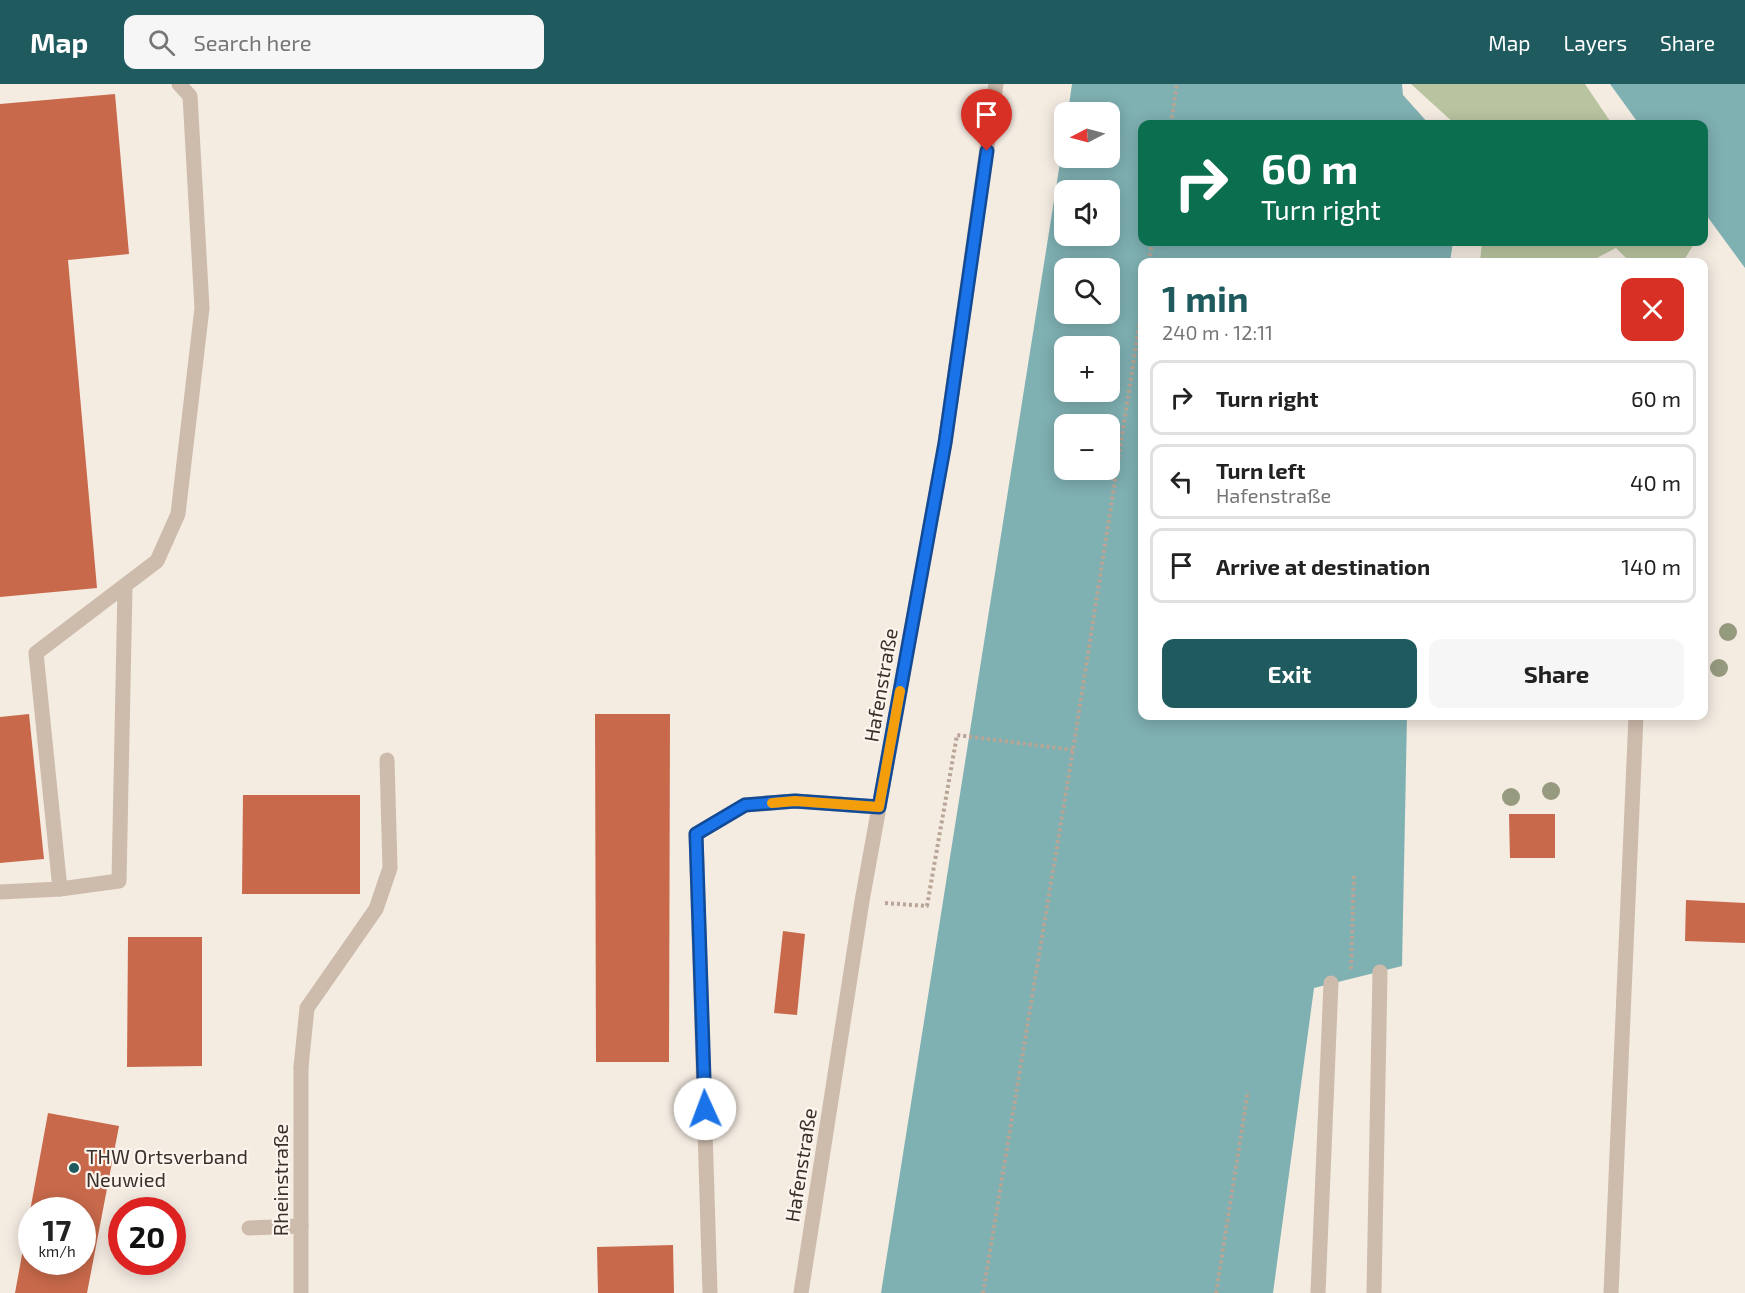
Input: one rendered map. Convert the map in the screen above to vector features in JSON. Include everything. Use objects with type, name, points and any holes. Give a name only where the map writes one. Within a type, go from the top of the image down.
[{"type":"street","points":[[60,889],[36,653],[157,561],[178,514],[201,320],[190,96],[179,84]]},
{"type":"street","name":"Hafenstraße","points":[[801,1293],[879,807],[945,443],[996,84]]},
{"type":"street","points":[[0,892],[60,889],[119,881],[125,587]]},
{"type":"street","points":[[1611,1293],[1636,720]]},
{"type":"street","name":"Rheinstraße","points":[[301,1293],[301,1067],[307,1008],[376,909],[390,868],[387,760]]},
{"type":"street","points":[[710,1293],[696,834],[745,805],[795,801],[879,807]]},
{"type":"street","points":[[1374,1293],[1380,972]]},
{"type":"street","points":[[1318,1293],[1330,984]]},
{"type":"street","points":[[249,1228],[301,1226]]},
{"type":"path","points":[[1171,120],[1177,84]]},
{"type":"path","points":[[983,1293],[1073,750],[1138,333]]},
{"type":"path","points":[[901,904],[927,906],[957,735],[1073,750]]},
{"type":"path","points":[[1216,1293],[1248,1091]]},
{"type":"green space","points":[[1411,84],[1585,84],[1609,120],[1451,120]]},
{"type":"green space","points":[[1482,246],[1693,246],[1685,258],[1626,258],[1616,248],[1597,258],[1480,258]]},
{"type":"water","points":[[1072,84],[1402,84],[1403,95],[1425,120],[1138,120],[1138,246],[1452,246],[1451,258],[1138,258],[1138,720],[1407,720],[1402,966],[1314,988],[1273,1293],[881,1293],[1054,200],[1054,246],[1120,246],[1120,180],[1057,180],[1059,168],[1120,168],[1120,102],[1069,102]]},
{"type":"water","points":[[1610,84],[1745,84],[1745,268],[1708,217],[1708,120],[1636,120]]},
{"type":"building","points":[[115,94],[129,254],[68,260],[97,588],[0,597],[0,104]]},
{"type":"building","points":[[29,714],[44,859],[0,863],[0,717]]},
{"type":"building","points":[[595,714],[670,714],[669,1062],[596,1062]]},
{"type":"building","points":[[243,795],[360,795],[360,894],[242,894]]},
{"type":"building","points":[[1509,814],[1555,814],[1555,858],[1510,858]]},
{"type":"building","points":[[1686,900],[1745,903],[1745,943],[1685,941]]},
{"type":"building","points":[[783,931],[805,934],[797,1015],[774,1013]]},
{"type":"building","points":[[128,937],[202,937],[202,1066],[127,1067]]},
{"type":"building","name":"THW Ortsverband Neuwied","points":[[48,1113],[119,1126],[96,1246],[96,1197],[33,1197]]},
{"type":"building","points":[[673,1245],[674,1293],[598,1293],[597,1247]]},
{"type":"building","name":"THW Ortsverband Neuwied","points":[[18,1275],[90,1275],[87,1293],[15,1293]]},
{"type":"slow traffic","points":[[772,803],[795,801],[879,807],[900,691]]},
{"type":"place","name":"THW Ortsverband Neuwied","points":[[74,1168]]},
{"type":"route","points":[[705,1109],[696,834],[745,805],[795,801],[879,807],[945,443],[987,151]]}]
